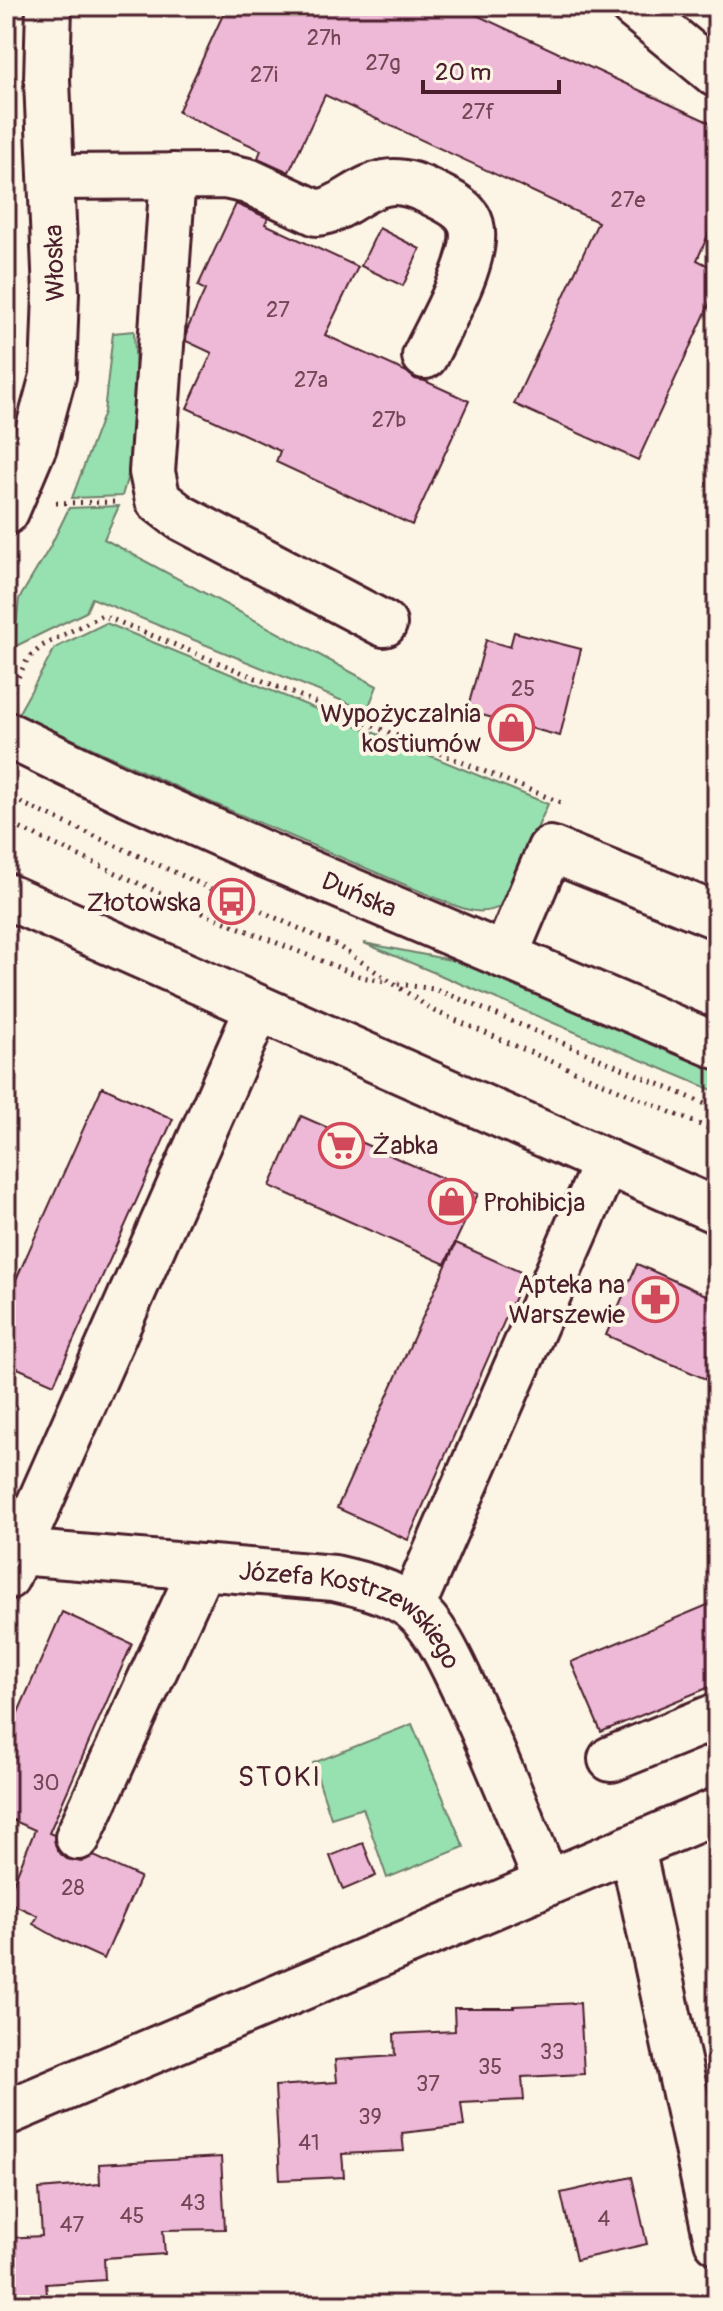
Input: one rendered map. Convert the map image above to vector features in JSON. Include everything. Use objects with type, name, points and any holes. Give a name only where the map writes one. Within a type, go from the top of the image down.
[{"type":"street","name":"Włoska","points":[[6,512],[34,446],[53,376],[56,293],[47,80],[49,6]]},
{"type":"street","points":[[633,6],[717,75]]},
{"type":"street","points":[[173,176],[152,472],[158,500],[180,517],[384,624]]},
{"type":"street","points":[[52,177],[225,176],[248,181],[317,213],[330,211],[386,182],[402,182],[425,190],[454,204],[468,218],[473,235],[469,261],[425,356]]},
{"type":"street","name":"Duńska","points":[[6,734],[253,849],[717,1046]]},
{"type":"street","points":[[505,956],[550,849],[717,916]]},
{"type":"street","points":[[6,896],[717,1211]]},
{"type":"street","points":[[10,1560],[258,1008]]},
{"type":"street","points":[[412,1607],[606,1162]]},
{"type":"street","name":"Józefa Kostrzewskiego","points":[[10,1560],[202,1567],[334,1578],[379,1591],[412,1607],[435,1635],[455,1671],[547,1883]]},
{"type":"street","points":[[78,1837],[202,1567]]},
{"type":"street","points":[[611,1759],[717,1716]]},
{"type":"street","points":[[6,2113],[717,1811]]},
{"type":"street","points":[[632,1848],[717,2241]]},
{"type":"path","points":[[55,504],[158,500]]},
{"type":"path","points":[[6,701],[27,660],[42,646],[102,615],[568,805]]},
{"type":"path","points":[[6,796],[338,946],[434,1011],[717,1132]]},
{"type":"path","points":[[6,822],[205,914],[362,977],[434,989],[453,996],[717,1109]]},
{"type":"green space","points":[[134,331],[138,418],[133,458],[122,496],[72,498],[104,412],[113,333]]},
{"type":"green space","points":[[119,506],[104,539],[377,686],[367,711],[92,598],[86,612],[14,647],[19,599],[69,508]]},
{"type":"green space","points":[[106,623],[548,804],[503,905],[478,911],[453,905],[194,795],[18,714],[55,648]]},
{"type":"green space","points":[[364,943],[471,964],[717,1070],[717,1092]]},
{"type":"green space","points":[[412,1724],[464,1847],[387,1878],[363,1808],[331,1818],[313,1763]]},
{"type":"building","points":[[227,6],[457,6],[717,126],[717,215],[697,260],[717,270],[717,288],[638,460],[514,404],[598,222],[325,95],[289,172],[258,158],[261,150],[178,112]]},
{"type":"building","points":[[236,204],[268,218],[265,224],[358,267],[325,335],[407,372],[415,379],[469,401],[412,525],[276,462],[280,451],[187,408],[212,353],[186,341],[187,330],[205,290],[198,286]]},
{"type":"building","points":[[379,228],[420,249],[403,286],[361,266]]},
{"type":"building","points":[[514,632],[581,649],[560,736],[467,711],[486,640],[510,647]]},
{"type":"building","points":[[102,1087],[173,1119],[54,1384],[6,1363],[6,1302]]},
{"type":"building","points":[[301,1116],[478,1194],[445,1264],[270,1186]]},
{"type":"building","points":[[456,1243],[525,1274],[408,1540],[337,1508]]},
{"type":"building","points":[[637,1264],[717,1300],[717,1384],[606,1335]]},
{"type":"building","points":[[717,1601],[717,1684],[601,1732],[571,1662]]},
{"type":"building","points":[[62,1612],[132,1644],[49,1833],[54,1835],[57,1851],[67,1859],[81,1862],[94,1856],[140,1877],[104,1959],[33,1924],[38,1916],[6,1901],[35,1830],[6,1817],[6,1740]]},
{"type":"building","points":[[363,1843],[376,1876],[343,1890],[330,1856]]},
{"type":"building","points":[[580,2003],[584,2074],[522,2077],[524,2100],[461,2103],[464,2126],[402,2133],[404,2151],[342,2154],[344,2177],[280,2180],[275,2086],[337,2082],[335,2060],[395,2056],[394,2034],[455,2031],[454,2008]]},
{"type":"building","points":[[221,2157],[225,2229],[163,2230],[165,2254],[104,2258],[105,2280],[46,2284],[48,2305],[8,2305],[6,2238],[42,2236],[39,2189],[100,2184],[99,2164]]},
{"type":"building","points":[[632,2177],[647,2244],[576,2260],[561,2193]]},
{"type":"place","name":"Wypożyczalnia kostiumów","points":[[512,728]]},
{"type":"place","name":"Złotowska","points":[[232,902]]},
{"type":"place","name":"Żabka","points":[[341,1145]]},
{"type":"place","name":"Prohibicja","points":[[452,1202]]},
{"type":"place","name":"Apteka na Warszewie","points":[[656,1299]]},
{"type":"district","name":"STOKI","points":[[280,1776]]}]
